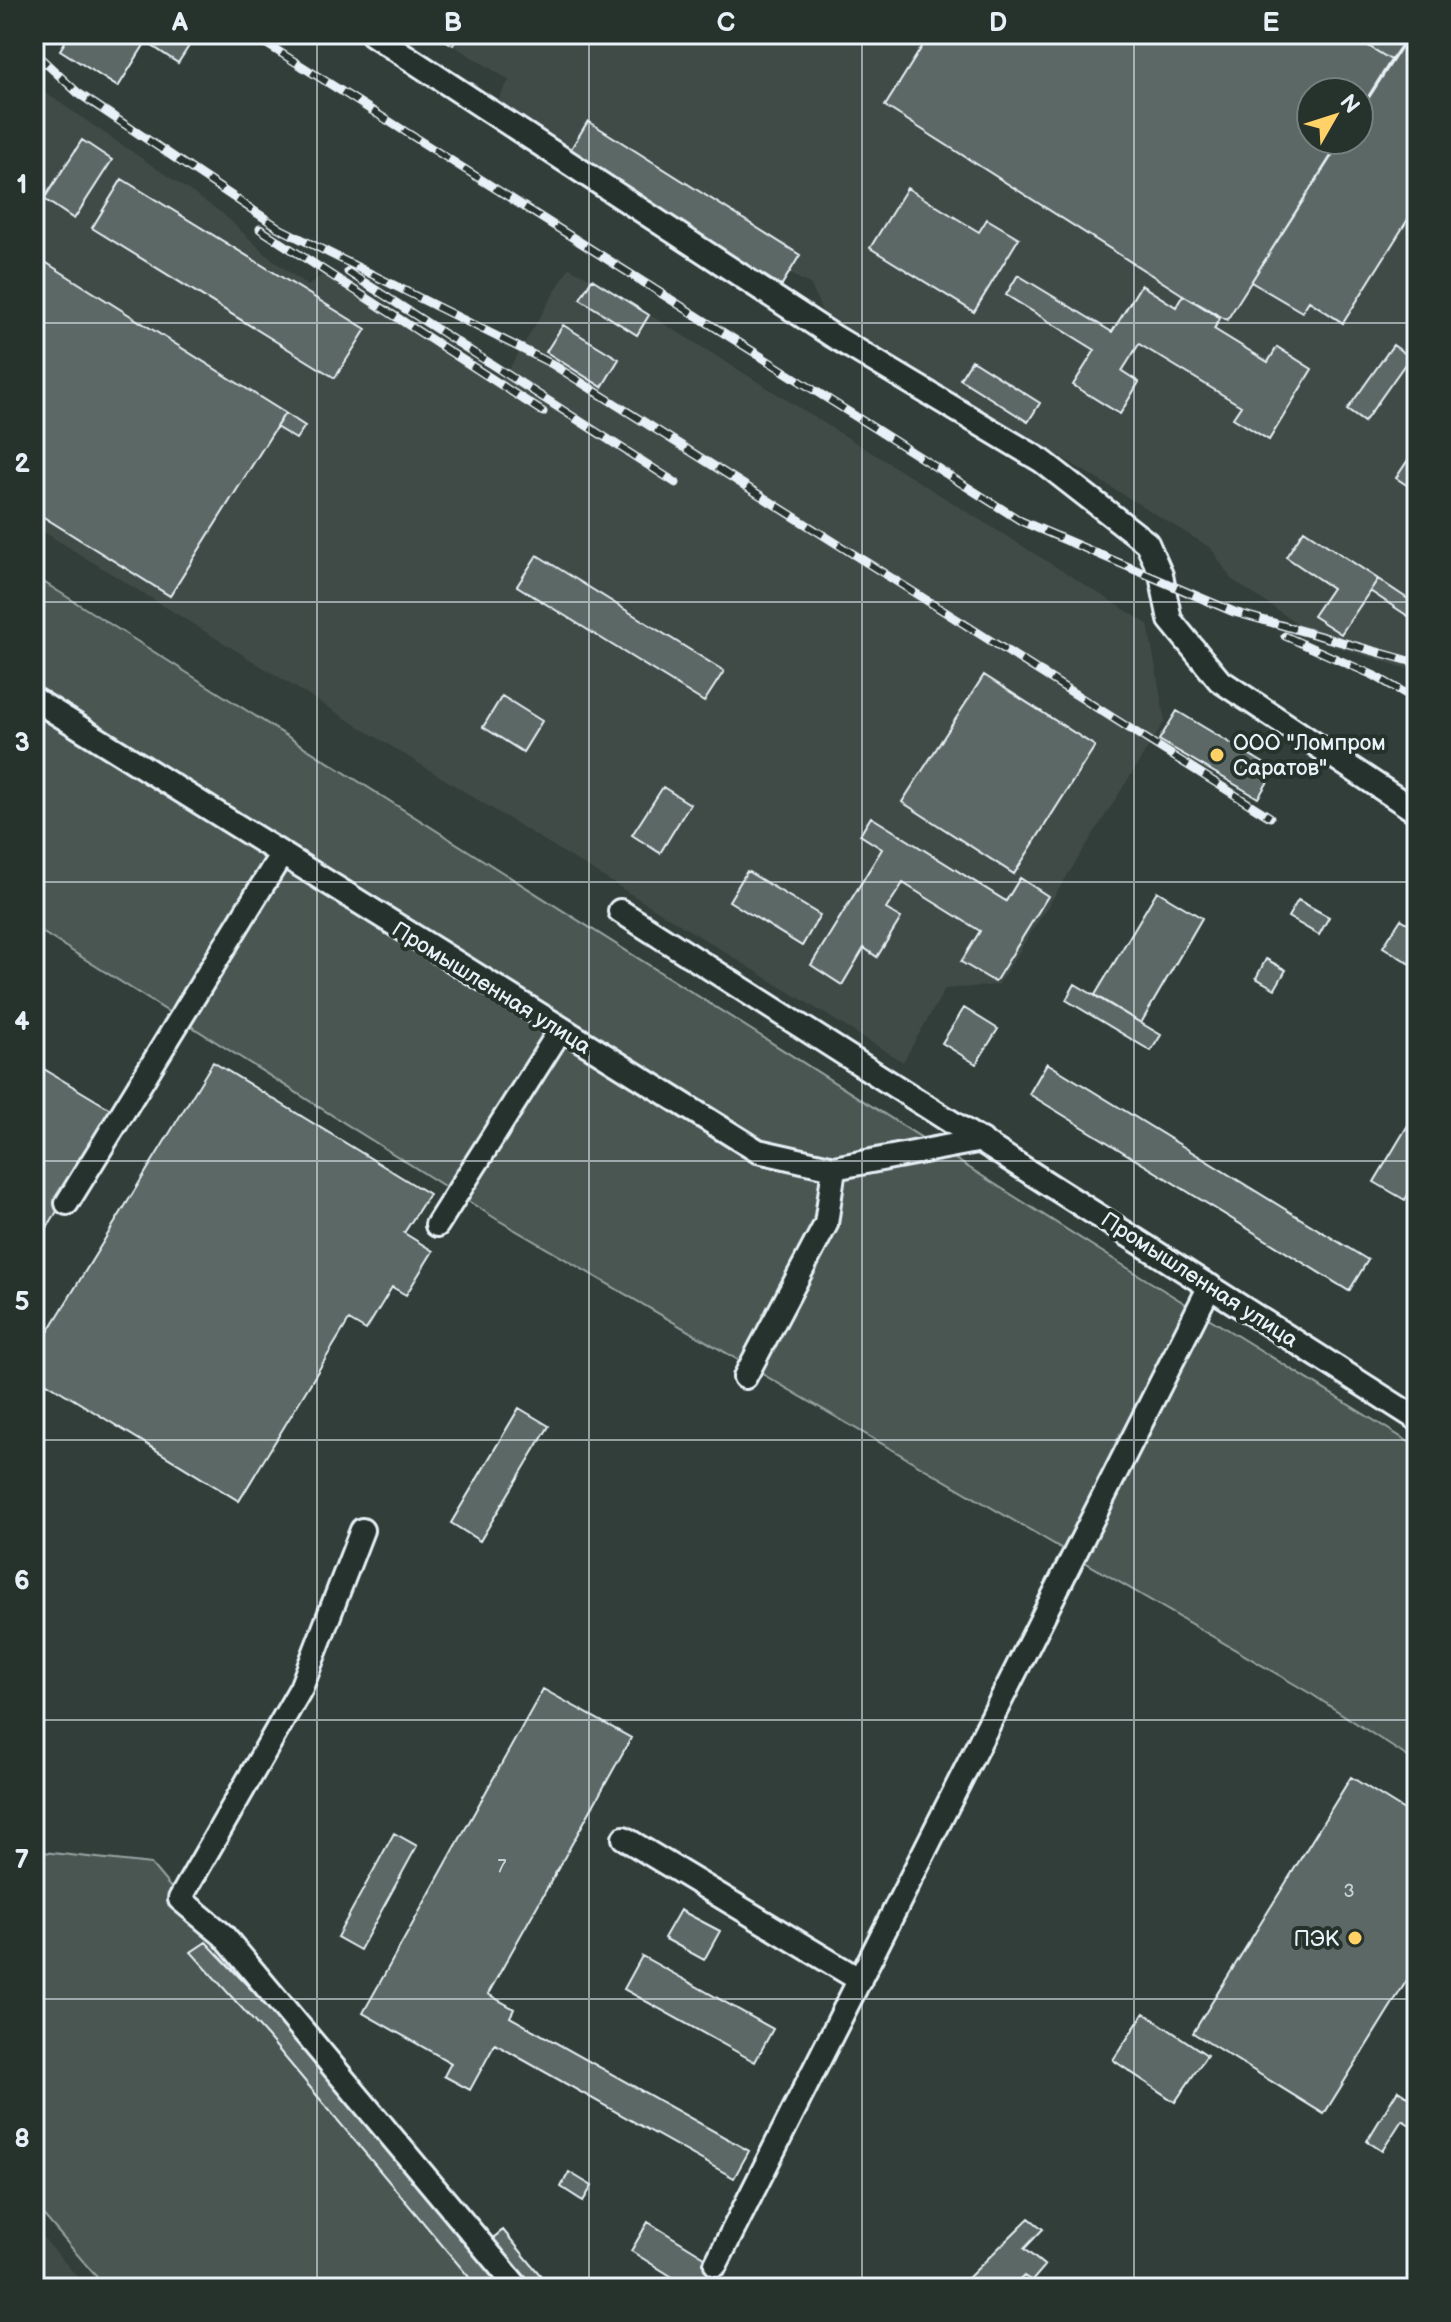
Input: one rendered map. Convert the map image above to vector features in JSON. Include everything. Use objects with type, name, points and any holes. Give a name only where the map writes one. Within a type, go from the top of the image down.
[{"type":"street","points":[[372,34],[833,336],[1042,461],[1147,543],[1161,575],[1170,620],[1219,680],[1417,812]]},
{"type":"street","name":"Промышленная улица","points":[[34,699],[758,1151],[834,1168],[982,1140]]},
{"type":"street","points":[[67,1203],[281,855]]},
{"type":"street","name":"Промышленная улица","points":[[620,911],[1417,1419]]},
{"type":"street","points":[[437,1225],[561,1029]]},
{"type":"street","points":[[745,1377],[826,1224],[834,1168]]},
{"type":"street","points":[[716,2264],[1210,1286]]},
{"type":"street","points":[[362,1530],[301,1688],[180,1899],[223,1935],[518,2288]]},
{"type":"street","points":[[624,1838],[860,1980]]},
{"type":"shaded area","points":[[435,34],[1417,34],[1417,672],[1294,633],[1295,622],[1231,579],[1211,548],[822,312],[811,285],[789,273],[781,286],[569,152],[566,145],[497,102],[509,80]]},
{"type":"shaded area","points":[[34,85],[222,213],[270,258],[308,286],[324,273],[499,386],[569,268],[592,279],[1148,624],[1165,721],[998,985],[945,989],[903,1062],[34,526]]},
{"type":"shaded area","points":[[34,576],[1126,1267],[1417,1447],[1417,1763],[1313,1695],[498,1220],[34,927]]},
{"type":"shaded area","points":[[34,1851],[151,1864],[506,2288],[106,2288],[34,2204]]},
{"type":"shaded area","points":[[34,2227],[87,2288],[34,2288]]},
{"type":"building","points":[[70,34],[171,34],[189,46],[178,63],[146,42],[118,87],[60,50]]},
{"type":"building","points":[[435,34],[460,34],[453,45]]},
{"type":"building","points":[[930,34],[1349,34],[1391,60],[1375,86],[1375,76],[1295,76],[1295,156],[1331,156],[1227,320],[885,106]]},
{"type":"building","points":[[1349,34],[1409,34],[1391,60]]},
{"type":"building","points":[[1410,34],[1417,34],[1417,205],[1343,323],[1309,301],[1302,312],[1251,282],[1332,156],[1375,156],[1375,88]]},
{"type":"building","points":[[588,121],[800,255],[781,286],[569,152]]},
{"type":"building","points":[[82,140],[112,160],[74,219],[44,199]]},
{"type":"building","points":[[122,179],[366,329],[335,378],[92,228]]},
{"type":"building","points":[[907,188],[979,232],[987,219],[1019,238],[974,312],[870,248]]},
{"type":"building","points":[[34,255],[285,413],[170,596],[34,511]]},
{"type":"building","points":[[1018,275],[1112,332],[1141,285],[1176,307],[1183,295],[1220,318],[1214,329],[1268,362],[1277,347],[1312,369],[1269,440],[1233,418],[1241,406],[1139,344],[1122,371],[1139,382],[1120,414],[1073,385],[1095,350],[1006,295]]},
{"type":"building","points":[[592,279],[649,315],[637,335],[580,299]]},
{"type":"building","points":[[563,325],[619,359],[602,387],[546,352]]},
{"type":"building","points":[[1393,345],[1410,357],[1364,422],[1347,410]]},
{"type":"building","points":[[972,360],[1040,403],[1028,422],[960,379]]},
{"type":"building","points":[[285,413],[305,426],[296,439],[276,427]]},
{"type":"building","points":[[1410,457],[1417,462],[1417,492],[1396,478]]},
{"type":"building","points":[[1304,530],[1378,579],[1341,634],[1313,616],[1332,588],[1286,557]]},
{"type":"building","points":[[537,555],[724,671],[704,702],[517,586]]},
{"type":"building","points":[[1378,579],[1417,605],[1417,622],[1370,591]]},
{"type":"building","points":[[984,675],[1095,746],[1014,874],[902,802]]},
{"type":"building","points":[[502,696],[542,721],[523,752],[483,727]]},
{"type":"building","name":"ООО \"Ломпром Саратов\"","points":[[1177,711],[1275,770],[1258,798],[1159,740]]},
{"type":"building","points":[[663,787],[690,804],[660,853],[632,835]]},
{"type":"building","points":[[871,817],[1006,901],[1020,878],[1048,896],[995,982],[961,962],[980,931],[903,883],[886,909],[901,918],[877,957],[864,948],[842,985],[811,965],[882,849],[860,835]]},
{"type":"building","points":[[747,871],[820,915],[802,946],[729,901]]},
{"type":"building","points":[[1157,891],[1202,918],[1141,1023],[1095,995]]},
{"type":"building","points":[[1298,900],[1329,917],[1319,935],[1288,917]]},
{"type":"building","points":[[1401,919],[1417,929],[1417,968],[1383,947]]},
{"type":"building","points":[[1266,959],[1286,970],[1275,989],[1256,978]]},
{"type":"building","points":[[1075,984],[1161,1035],[1151,1051],[1066,1000]]},
{"type":"building","points":[[964,1008],[998,1029],[976,1064],[942,1043]]},
{"type":"building","points":[[213,1062],[429,1194],[404,1233],[433,1251],[406,1295],[392,1287],[366,1330],[349,1320],[239,1501],[34,1375],[34,1355]]},
{"type":"building","points":[[34,1063],[117,1113],[45,1231],[34,1225]]},
{"type":"building","points":[[1047,1063],[1368,1260],[1349,1291],[1029,1094]]},
{"type":"building","points":[[1417,1110],[1417,1179],[1405,1200],[1374,1182]]},
{"type":"building","points":[[519,1408],[549,1426],[480,1541],[451,1523]]},
{"type":"building","points":[[543,1689],[631,1738],[488,1994],[514,2009],[510,2017],[749,2151],[734,2178],[495,2044],[470,2090],[444,2076],[451,2063],[363,2013]]},
{"type":"building","points":[[1351,1777],[1417,1818],[1417,1964],[1324,2114],[1193,2033]]},
{"type":"building","points":[[394,1833],[417,1846],[360,1950],[337,1937]]},
{"type":"building","points":[[680,1910],[720,1931],[704,1960],[664,1938]]},
{"type":"building","points":[[206,1942],[283,2023],[504,2288],[478,2288],[268,2037],[191,1952]]},
{"type":"building","points":[[642,1956],[773,2029],[755,2062],[624,1989]]},
{"type":"building","points":[[1144,2013],[1207,2055],[1175,2102],[1113,2060]]},
{"type":"building","points":[[1398,2090],[1417,2102],[1417,2124],[1415,2128],[1402,2120],[1382,2151],[1367,2141]]},
{"type":"building","points":[[569,2172],[592,2186],[583,2201],[561,2187]]},
{"type":"building","points":[[1029,2218],[1043,2229],[1024,2249],[1045,2266],[1032,2281],[1024,2276],[1011,2288],[958,2288]]},
{"type":"building","points":[[648,2222],[716,2264],[701,2288],[690,2288],[631,2251]]},
{"type":"building","points":[[503,2230],[551,2288],[527,2288],[488,2242]]},
{"type":"railway","points":[[251,34],[1021,521],[1234,612],[1417,663]]},
{"type":"railway","points":[[34,52],[78,93],[284,231]]},
{"type":"railway","points":[[275,226],[552,364],[1270,817]]},
{"type":"railway","points":[[260,229],[543,412]]},
{"type":"railway","points":[[348,272],[676,483]]},
{"type":"railway","points":[[1285,636],[1375,676],[1417,700]]},
{"type":"place","name":"ООО \"Ломпром Саратов\"","points":[[1217,755]]},
{"type":"place","name":"ПЭК","points":[[1355,1938]]}]
